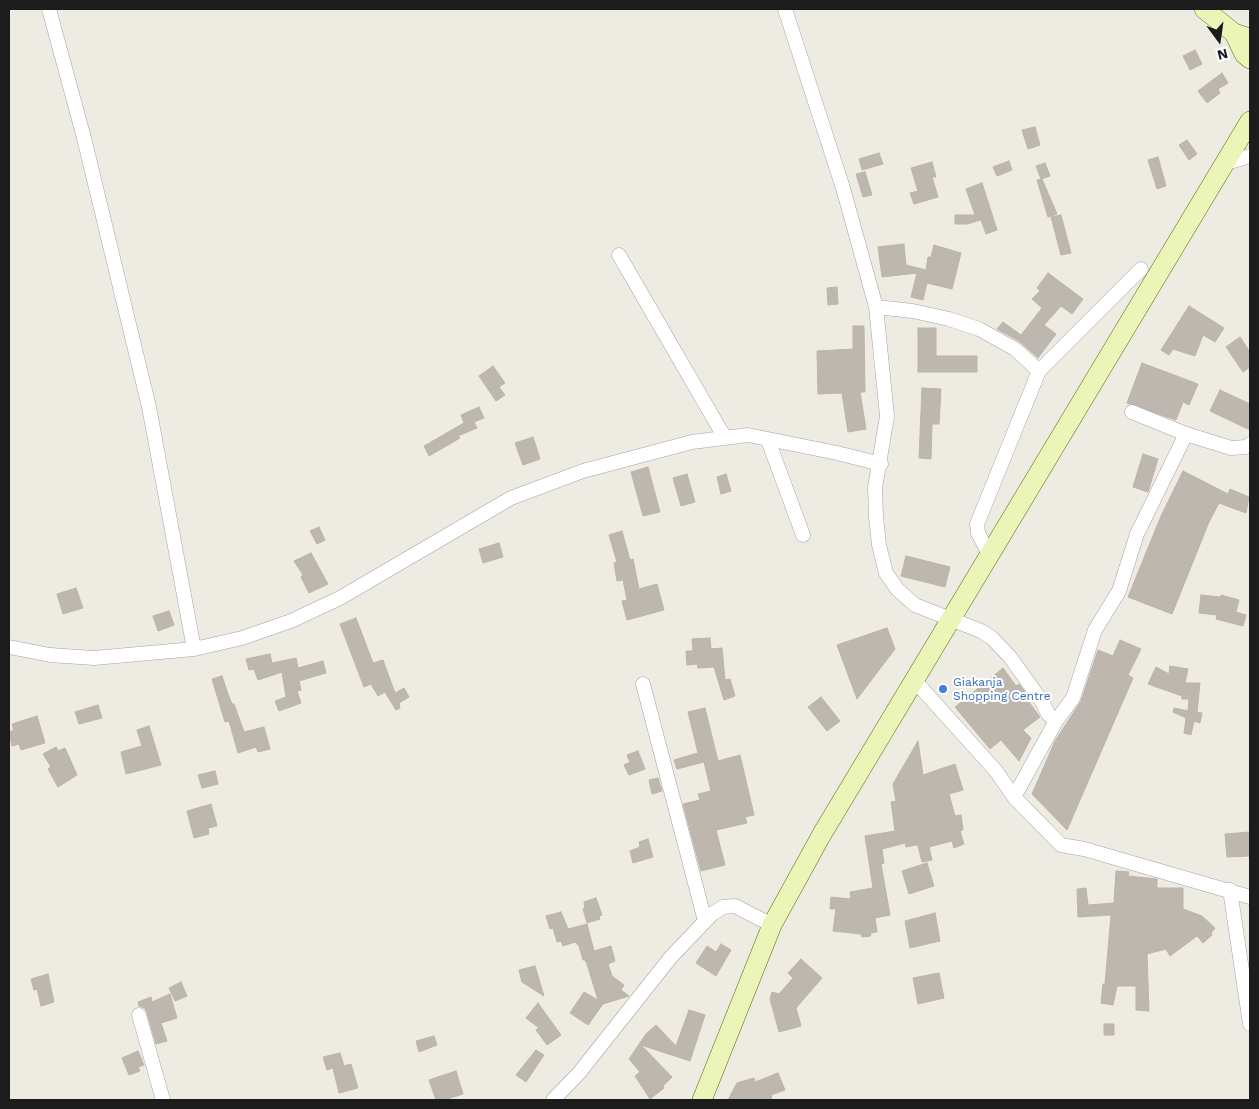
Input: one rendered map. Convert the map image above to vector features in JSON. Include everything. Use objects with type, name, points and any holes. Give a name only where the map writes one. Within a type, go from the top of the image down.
[{"type":"main road","points":[[1204,9],[1245,46],[1250,75]]},
{"type":"main road","points":[[702,1100],[772,925],[855,777],[915,681],[950,618],[1090,391],[1172,249],[1250,121]]},
{"type":"street","points":[[49,9],[102,211],[149,407],[194,649]]},
{"type":"street","points":[[785,9],[843,188],[876,307],[887,416],[875,488],[876,517],[878,545],[886,573],[897,589],[915,605],[981,631],[992,638],[1010,657],[1048,714],[1056,721]]},
{"type":"street","points":[[1226,163],[1250,156]]},
{"type":"street","points":[[619,255],[725,438]]},
{"type":"street","points":[[989,554],[978,533],[977,524],[1039,371],[1141,270]]},
{"type":"street","points":[[876,307],[913,311],[949,318],[979,329],[1015,349],[1039,371]]},
{"type":"street","points":[[1132,412],[1186,434],[1231,448],[1246,447],[1250,444]]},
{"type":"street","points":[[1014,797],[1056,721],[1072,698],[1095,630],[1119,592],[1137,534],[1186,434]]},
{"type":"street","points":[[9,647],[50,654],[94,658],[194,649],[242,638],[291,621],[332,602],[511,498],[548,483],[653,451],[748,435],[837,453],[880,464]]},
{"type":"street","points":[[768,440],[803,535]]},
{"type":"street","points":[[915,681],[996,771],[1014,797],[1061,845],[1250,897]]},
{"type":"street","points":[[643,684],[705,921]]},
{"type":"street","points":[[1230,890],[1250,1024]]},
{"type":"street","points":[[553,1100],[579,1073],[671,957],[705,921],[723,907],[735,906],[772,925]]},
{"type":"street","points":[[139,1015],[163,1100]]},
{"type":"building","points":[[1195,50],[1202,64],[1190,70],[1183,56]]},
{"type":"building","points":[[1222,73],[1228,83],[1218,89],[1220,93],[1207,103],[1198,91]]},
{"type":"building","points":[[1035,127],[1040,145],[1028,149],[1022,130]]},
{"type":"building","points":[[1187,140],[1197,154],[1189,160],[1179,145]]},
{"type":"building","points":[[879,153],[883,164],[862,170],[859,159]]},
{"type":"building","points":[[1158,157],[1166,186],[1157,189],[1148,160]]},
{"type":"building","points":[[1009,161],[1012,170],[997,176],[993,167]]},
{"type":"building","points":[[932,162],[936,177],[932,177],[938,197],[914,204],[910,193],[918,191],[911,168]]},
{"type":"building","points":[[1045,163],[1050,176],[1041,179],[1036,166]]},
{"type":"building","points":[[865,172],[872,195],[863,197],[856,174]]},
{"type":"building","points":[[1042,179],[1057,214],[1048,217],[1037,180]]},
{"type":"building","points":[[982,183],[997,230],[986,234],[981,220],[967,224],[955,224],[955,215],[975,215],[966,189]]},
{"type":"building","points":[[1061,215],[1071,253],[1061,255],[1051,217]]},
{"type":"building","points":[[904,244],[906,265],[926,270],[928,257],[931,257],[934,245],[961,253],[952,289],[927,283],[923,300],[911,297],[917,273],[882,277],[878,247]]},
{"type":"building","points":[[1048,273],[1083,299],[1072,314],[1061,306],[1044,325],[1056,334],[1038,358],[1019,341],[997,329],[1003,322],[1021,335],[1042,308],[1032,299],[1040,291],[1037,288]]},
{"type":"building","points":[[837,287],[838,304],[828,305],[827,288]]},
{"type":"building","points":[[1189,306],[1224,328],[1215,342],[1203,335],[1195,356],[1173,349],[1169,355],[1161,350]]},
{"type":"building","points":[[853,326],[864,326],[865,392],[860,392],[866,429],[848,432],[842,393],[818,394],[817,351],[853,349]]},
{"type":"building","points":[[918,328],[936,328],[936,356],[977,356],[977,372],[918,372]]},
{"type":"building","points":[[1240,337],[1250,352],[1250,367],[1243,372],[1226,347]]},
{"type":"building","points":[[1142,363],[1198,384],[1189,405],[1183,402],[1176,420],[1127,403]]},
{"type":"building","points":[[493,366],[505,383],[499,387],[505,395],[496,401],[479,376]]},
{"type":"building","points":[[922,388],[941,389],[939,424],[932,424],[931,459],[919,458]]},
{"type":"building","points":[[1220,390],[1250,404],[1250,430],[1210,411]]},
{"type":"building","points":[[479,407],[484,418],[474,422],[477,428],[458,436],[460,438],[429,456],[424,446],[464,423],[461,415]]},
{"type":"building","points":[[533,437],[540,459],[523,465],[515,443]]},
{"type":"building","points":[[1143,454],[1158,459],[1148,492],[1133,487]]},
{"type":"building","points":[[648,467],[660,512],[643,516],[631,472]]},
{"type":"building","points":[[1183,471],[1228,494],[1230,489],[1249,497],[1246,513],[1219,503],[1209,522],[1172,614],[1128,597],[1161,516]]},
{"type":"building","points":[[687,474],[695,502],[681,506],[673,478]]},
{"type":"building","points":[[726,474],[731,491],[721,494],[717,477]]},
{"type":"building","points":[[319,527],[325,540],[317,544],[310,531]]},
{"type":"building","points":[[622,531],[630,560],[633,559],[639,589],[657,584],[664,610],[627,620],[622,601],[627,600],[623,580],[617,581],[614,563],[617,562],[609,535]]},
{"type":"building","points":[[499,543],[503,557],[483,563],[479,549]]},
{"type":"building","points":[[311,553],[328,584],[309,593],[301,577],[303,575],[294,561]]},
{"type":"building","points":[[906,556],[950,567],[945,587],[901,576]]},
{"type":"building","points":[[76,588],[83,608],[63,614],[57,594]]},
{"type":"building","points":[[1201,595],[1221,597],[1221,595],[1239,600],[1236,612],[1246,615],[1243,626],[1216,619],[1217,615],[1199,613]]},
{"type":"building","points":[[169,611],[174,625],[158,631],[153,616]]},
{"type":"building","points":[[356,618],[373,663],[383,660],[395,693],[404,688],[409,697],[399,703],[400,708],[396,710],[385,692],[378,696],[371,684],[364,687],[340,624]]},
{"type":"building","points":[[887,628],[895,649],[857,699],[837,645]]},
{"type":"building","points":[[710,638],[711,649],[722,648],[725,680],[730,679],[735,696],[724,700],[714,667],[698,668],[697,664],[687,665],[686,651],[693,651],[692,639]]},
{"type":"building","points":[[1120,640],[1141,649],[1128,675],[1133,678],[1067,830],[1032,794],[1055,741],[1081,701],[1098,650],[1113,656]]},
{"type":"building","points":[[270,654],[272,663],[296,658],[298,668],[323,661],[326,673],[299,681],[301,690],[297,691],[301,703],[279,711],[275,701],[286,697],[282,672],[258,680],[254,669],[249,670],[246,659]]},
{"type":"building","points":[[1170,666],[1188,669],[1185,683],[1200,683],[1197,712],[1202,713],[1200,723],[1194,721],[1191,735],[1184,733],[1186,718],[1173,712],[1174,708],[1188,711],[1189,699],[1182,699],[1182,696],[1148,684],[1156,667],[1169,674]]},
{"type":"building","points":[[1003,668],[1016,686],[1019,684],[1025,692],[1023,694],[1040,717],[1023,730],[1031,738],[1019,761],[1001,740],[990,749],[955,707]]},
{"type":"building","points":[[222,676],[244,732],[264,727],[270,749],[258,752],[256,747],[238,753],[229,721],[225,722],[212,679]]},
{"type":"building","points":[[821,697],[840,721],[827,731],[808,707]]},
{"type":"building","points":[[98,705],[102,718],[79,724],[75,712]]},
{"type":"building","points":[[705,708],[718,761],[740,755],[754,815],[745,817],[747,823],[716,830],[725,865],[701,871],[683,804],[700,800],[698,794],[711,791],[704,762],[677,769],[674,760],[698,753],[688,712]]},
{"type":"building","points":[[37,716],[45,743],[21,750],[19,744],[12,746],[9,732],[14,730],[12,724]]},
{"type":"building","points":[[149,726],[161,765],[126,774],[121,752],[142,746],[137,730]]},
{"type":"building","points":[[918,741],[923,775],[955,764],[963,790],[949,794],[955,816],[961,815],[963,830],[960,831],[964,844],[954,848],[952,841],[929,847],[932,860],[922,862],[918,846],[916,845],[906,847],[905,843],[882,849],[884,863],[881,864],[890,915],[875,918],[877,932],[870,933],[871,936],[862,937],[861,934],[833,931],[836,909],[830,909],[831,897],[851,899],[850,892],[873,888],[865,836],[895,831],[891,802],[896,801],[893,784]]},
{"type":"building","points":[[56,747],[58,751],[65,748],[77,775],[58,787],[48,769],[51,767],[43,754]]},
{"type":"building","points":[[638,751],[645,769],[629,775],[624,765],[630,762],[627,755]]},
{"type":"building","points":[[215,771],[218,784],[202,788],[198,775]]},
{"type":"building","points":[[658,778],[662,791],[652,794],[649,780]]},
{"type":"building","points":[[211,804],[217,826],[208,828],[209,834],[194,838],[187,811]]},
{"type":"building","points":[[1250,832],[1250,856],[1227,857],[1225,834]]},
{"type":"building","points":[[648,839],[653,857],[633,863],[630,851],[640,847],[639,842]]},
{"type":"building","points":[[927,863],[934,886],[909,894],[902,871]]},
{"type":"building","points":[[1116,871],[1129,872],[1128,876],[1157,879],[1157,888],[1183,888],[1183,909],[1202,916],[1215,928],[1211,933],[1212,935],[1203,943],[1197,936],[1170,956],[1166,949],[1147,954],[1149,1011],[1136,1010],[1136,986],[1117,986],[1113,1005],[1101,1003],[1103,984],[1105,984],[1111,915],[1078,917],[1077,889],[1086,888],[1088,905],[1114,903]]},
{"type":"building","points":[[596,898],[602,915],[599,916],[600,919],[587,923],[583,909],[585,908],[584,902]]},
{"type":"building","points":[[561,912],[568,929],[587,924],[594,951],[611,946],[615,961],[608,964],[612,976],[624,985],[621,990],[629,996],[603,1004],[588,1025],[570,1013],[584,992],[598,1000],[587,964],[583,960],[579,946],[575,942],[563,946],[561,941],[557,942],[553,928],[550,929],[546,916]]},
{"type":"building","points":[[935,913],[940,941],[910,948],[905,921]]},
{"type":"building","points":[[721,944],[731,950],[716,976],[696,963],[707,946],[716,952]]},
{"type":"building","points":[[801,959],[822,978],[796,1008],[801,1026],[779,1032],[770,999],[772,992],[779,994],[793,978],[788,973]]},
{"type":"building","points":[[535,966],[544,996],[522,982],[519,970]]},
{"type":"building","points":[[939,973],[944,998],[918,1004],[913,978]]},
{"type":"building","points":[[48,974],[54,1002],[41,1006],[37,989],[34,990],[31,979]]},
{"type":"building","points":[[181,982],[187,996],[175,1001],[169,988]]},
{"type":"building","points":[[170,994],[177,1018],[161,1023],[167,1041],[156,1044],[145,1008],[139,1006],[138,1002],[151,997],[152,1002]]},
{"type":"building","points":[[538,1003],[561,1035],[547,1045],[536,1030],[539,1028],[526,1018]]},
{"type":"building","points":[[689,1010],[705,1015],[690,1061],[641,1045],[672,1077],[663,1086],[664,1088],[650,1099],[635,1076],[640,1072],[629,1059],[646,1034],[656,1025],[676,1046]]},
{"type":"building","points":[[1104,1024],[1114,1024],[1114,1035],[1104,1035]]},
{"type":"building","points":[[434,1036],[437,1045],[419,1052],[416,1041]]},
{"type":"building","points":[[536,1050],[544,1055],[526,1082],[516,1075]]},
{"type":"building","points":[[138,1051],[144,1065],[138,1067],[140,1071],[129,1075],[122,1058]]},
{"type":"building","points":[[340,1053],[344,1066],[351,1064],[358,1088],[339,1093],[333,1068],[327,1070],[323,1057]]},
{"type":"building","points":[[456,1071],[463,1094],[444,1100],[436,1100],[429,1080]]},
{"type":"building","points":[[778,1073],[785,1090],[771,1095],[772,1100],[728,1100],[737,1083],[754,1078],[755,1082]]},
{"type":"place","name":"Giakanja Shopping Centre","points":[[943,689]]}]
